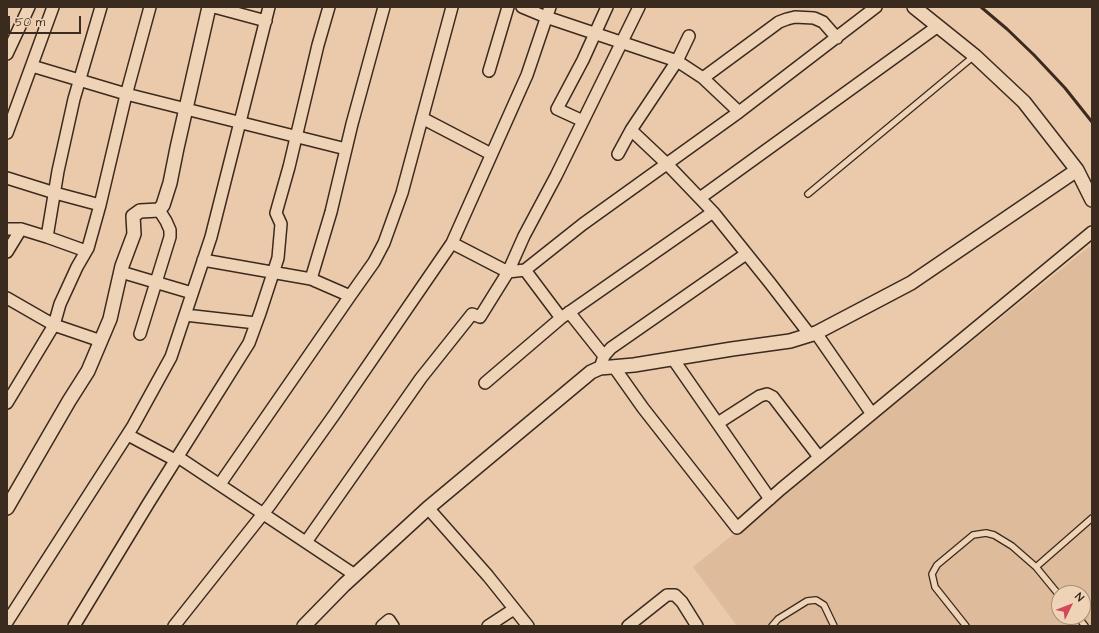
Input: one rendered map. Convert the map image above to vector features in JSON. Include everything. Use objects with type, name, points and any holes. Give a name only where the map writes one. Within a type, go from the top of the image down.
[{"type":"street","points":[[7,54],[29,7]]},
{"type":"street","points":[[7,133],[53,7]]},
{"type":"street","points":[[47,237],[58,170],[80,81],[101,7]]},
{"type":"street","points":[[7,403],[54,325],[60,304],[86,251],[100,205],[126,94],[150,7]]},
{"type":"street","points":[[7,508],[88,371],[101,341],[110,319],[121,272],[134,234],[133,216],[140,211],[159,210],[163,205],[170,183],[185,109],[209,7]]},
{"type":"street","points":[[214,7],[266,21]]},
{"type":"street","points":[[7,622],[128,435],[171,357],[211,237],[269,7]]},
{"type":"street","points":[[74,626],[249,343],[278,258],[281,224],[276,213],[329,7]]},
{"type":"street","points":[[311,279],[331,212],[346,149],[384,7]]},
{"type":"street","points":[[220,484],[374,262],[384,243],[402,193],[452,7]]},
{"type":"street","points":[[489,71],[508,7]]},
{"type":"street","points":[[522,7],[548,12],[595,34],[677,61],[703,78],[739,112]]},
{"type":"street","points":[[583,120],[557,109],[607,7]]},
{"type":"street","points":[[306,542],[420,378],[472,314],[480,317],[508,272],[524,236],[639,7]]},
{"type":"street","points":[[452,243],[508,272],[525,270],[583,224],[739,112],[876,7]]},
{"type":"street","points":[[914,7],[975,56],[1024,102],[1077,170],[1092,200]]},
{"type":"street","points":[[174,626],[264,513],[334,415],[452,243],[527,75],[548,12]]},
{"type":"street","points":[[703,78],[779,22],[787,19],[795,17],[814,18],[823,22],[837,38]]},
{"type":"street","points":[[700,198],[938,26]]},
{"type":"street","points":[[618,154],[631,130],[677,61],[689,36]]},
{"type":"street","points":[[32,66],[126,94],[346,149]]},
{"type":"street","points":[[422,118],[491,154]]},
{"type":"street","points":[[631,130],[667,164],[713,212],[813,334],[872,414]]},
{"type":"street","points":[[525,270],[565,315],[602,362],[614,367],[790,341],[813,334],[911,283],[1077,170]]},
{"type":"street","points":[[7,178],[100,205]]},
{"type":"street","points":[[140,334],[170,237],[170,230],[159,210]]},
{"type":"street","points":[[485,383],[565,315],[713,212]]},
{"type":"street","points":[[7,229],[20,229],[86,251]]},
{"type":"street","points":[[7,252],[20,229]]},
{"type":"street","points":[[614,367],[643,408],[737,528],[819,457],[1092,232]]},
{"type":"street","points":[[304,626],[355,575],[428,508],[591,372],[602,362],[611,348],[746,254]]},
{"type":"street","points":[[203,260],[311,279],[350,296]]},
{"type":"street","points":[[121,272],[192,293]]},
{"type":"street","points":[[7,298],[54,325],[101,341]]},
{"type":"street","points":[[185,315],[256,323]]},
{"type":"street","points":[[673,359],[770,499]]},
{"type":"street","points":[[718,423],[760,396],[767,394],[773,397],[819,457]]},
{"type":"street","points":[[128,435],[177,458],[220,484],[355,575]]},
{"type":"street","points":[[428,508],[488,576],[528,626]]},
{"type":"street","points":[[628,626],[667,595],[675,595],[682,602],[697,626]]},
{"type":"street","points":[[488,626],[514,609]]},
{"type":"street","points":[[382,626],[389,620],[393,626]]},
{"type":"lane","points":[[808,194],[975,56]]},
{"type":"lane","points":[[1036,567],[1092,518]]},
{"type":"lane","points":[[966,626],[935,587],[932,574],[937,565],[973,535],[986,533],[994,535],[1012,546],[1036,567],[1051,585]]},
{"type":"lane","points":[[772,626],[778,619],[807,601],[816,600],[824,605],[834,626]]},
{"type":"shaded area","points":[[1090,246],[1092,250],[1092,626],[737,626],[693,567]]},
{"type":"railway","points":[[981,7],[1034,55],[1065,88],[1092,122]]}]
